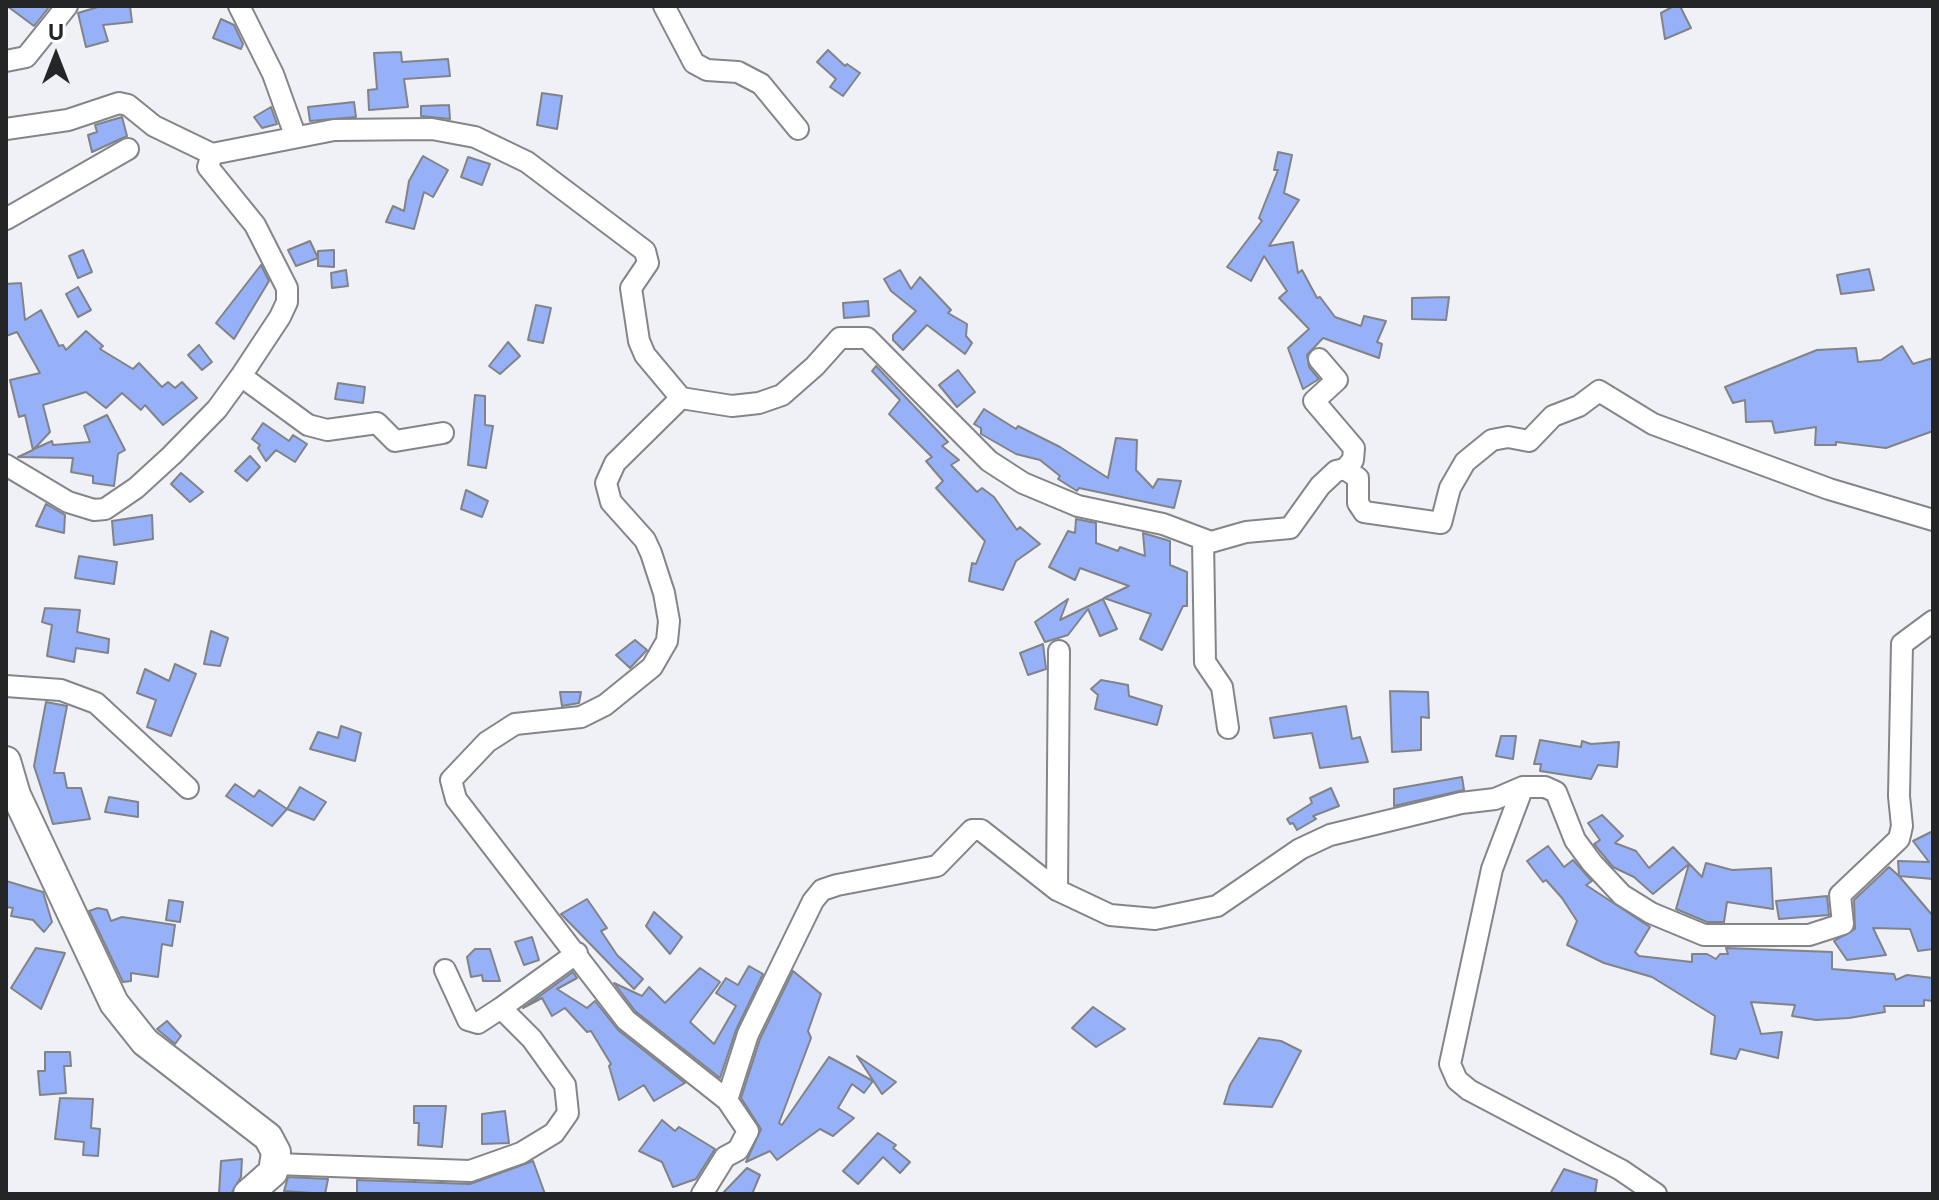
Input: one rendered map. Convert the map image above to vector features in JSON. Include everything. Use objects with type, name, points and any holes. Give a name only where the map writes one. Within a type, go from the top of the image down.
[{"type":"main road","points":[[6,761],[16,795],[114,1003],[145,1042],[268,1137],[276,1152],[276,1164],[273,1172],[248,1194]]},
{"type":"street","points":[[6,61],[26,57],[67,6]]},
{"type":"street","points":[[239,6],[273,74],[295,135]]},
{"type":"street","points":[[664,6],[694,63],[707,70],[738,72],[761,84],[798,129]]},
{"type":"street","points":[[6,129],[68,120],[119,103],[128,105],[154,126],[212,154],[295,135],[334,130],[432,129],[475,137],[527,162],[645,251],[648,263],[631,288],[639,341],[645,355],[681,398],[732,406],[759,403],[782,395],[815,366],[840,338],[867,338],[989,461],[1023,483],[1078,506],[1163,524],[1211,542],[1246,532],[1290,528],[1320,486],[1353,460],[1354,448],[1314,401],[1337,380],[1319,359]]},
{"type":"street","points":[[6,219],[128,149]]},
{"type":"street","points":[[6,465],[68,502],[94,510],[105,509],[136,488],[172,455],[217,409],[241,376],[280,317],[287,302],[287,288],[255,225],[208,167],[212,154]]},
{"type":"street","points":[[241,376],[308,425],[327,430],[377,423],[395,441],[443,433]]},
{"type":"street","points":[[1345,469],[1358,478],[1358,503],[1364,512],[1438,524],[1443,521],[1455,476],[1483,447],[1492,440],[1508,437],[1529,441],[1553,416],[1579,406],[1599,391],[1653,424],[1829,489],[1933,520]]},
{"type":"street","points":[[681,398],[615,463],[606,483],[611,502],[645,540],[664,593],[669,621],[667,641],[652,667],[605,705],[581,717],[515,724],[487,742],[451,780],[456,799],[626,1020],[727,1100],[748,1131],[738,1150],[725,1157],[702,1194]]},
{"type":"street","points":[[1203,539],[1205,662],[1222,687],[1228,728]]},
{"type":"street","points":[[727,1100],[748,1034],[822,890],[931,869],[942,863],[955,845],[972,830],[981,830],[1057,890],[1110,915],[1176,917],[1217,906],[1300,849],[1330,835],[1461,803],[1495,799],[1523,787],[1545,787],[1556,792],[1575,840],[1622,895],[1682,927],[1704,935],[1809,935],[1843,924],[1840,895],[1899,839],[1902,826],[1899,796],[1902,644],[1933,621]]},
{"type":"street","points":[[1057,890],[1059,651]]},
{"type":"street","points":[[6,686],[61,690],[96,703],[188,788]]},
{"type":"street","points":[[1523,787],[1492,869],[1450,1064],[1457,1080],[1469,1090],[1621,1170],[1656,1194]]},
{"type":"street","points":[[445,970],[468,1020],[478,1023],[577,953]]},
{"type":"street","points":[[276,1164],[470,1171],[521,1153],[554,1133],[564,1124],[568,1113],[565,1085],[532,1039],[501,1008]]},
{"type":"building","points":[[7,6],[50,6],[34,26]]},
{"type":"building","points":[[130,6],[132,22],[103,25],[108,41],[86,47],[78,13],[98,7]]},
{"type":"building","points":[[1680,6],[1691,28],[1665,39],[1661,13]]},
{"type":"building","points":[[221,19],[234,25],[243,44],[241,49],[213,38]]},
{"type":"building","points":[[828,50],[845,66],[847,64],[860,73],[843,96],[830,87],[836,79],[817,62]]},
{"type":"building","points":[[401,52],[402,62],[448,59],[450,76],[404,79],[408,107],[369,110],[368,90],[377,89],[374,53]]},
{"type":"building","points":[[542,93],[562,96],[557,129],[537,125]]},
{"type":"building","points":[[354,102],[356,117],[310,121],[308,107]]},
{"type":"building","points":[[449,105],[450,119],[421,116],[421,106]]},
{"type":"building","points":[[271,107],[277,124],[262,128],[254,117]]},
{"type":"building","points":[[122,117],[127,136],[92,152],[88,135],[97,132],[95,125]]},
{"type":"building","points":[[1278,152],[1292,155],[1284,193],[1299,200],[1269,246],[1293,242],[1298,273],[1302,270],[1317,298],[1320,297],[1335,317],[1361,326],[1364,316],[1386,321],[1377,342],[1382,344],[1379,358],[1323,338],[1307,355],[1309,367],[1319,379],[1303,389],[1288,348],[1309,329],[1279,298],[1287,291],[1264,256],[1251,281],[1227,267],[1262,221],[1259,218],[1278,170],[1274,170]]},
{"type":"building","points":[[423,156],[448,170],[433,197],[424,192],[414,229],[386,222],[393,206],[404,211],[409,181]]},
{"type":"building","points":[[468,157],[490,164],[482,185],[461,177]]},
{"type":"building","points":[[310,241],[318,258],[296,266],[288,250]]},
{"type":"building","points":[[83,250],[92,272],[78,278],[69,256]]},
{"type":"building","points":[[334,250],[334,267],[318,266],[318,251]]},
{"type":"building","points":[[261,265],[269,281],[234,339],[216,323]]},
{"type":"building","points":[[1869,269],[1874,290],[1841,294],[1837,275]]},
{"type":"building","points":[[346,270],[348,286],[332,288],[331,273]]},
{"type":"building","points":[[900,270],[911,289],[920,277],[951,310],[948,313],[967,324],[966,336],[972,343],[965,354],[927,325],[903,350],[893,340],[893,335],[916,311],[891,291],[884,279]]},
{"type":"building","points":[[21,283],[25,320],[41,310],[59,346],[63,345],[66,350],[86,331],[103,346],[100,349],[133,369],[139,363],[162,387],[168,382],[175,388],[182,382],[197,398],[163,425],[145,405],[141,410],[122,393],[106,408],[86,392],[43,405],[50,432],[34,449],[52,441],[53,445],[90,442],[84,426],[107,415],[125,450],[118,454],[114,486],[93,483],[93,476],[71,472],[73,458],[18,457],[33,450],[25,415],[19,417],[10,380],[40,373],[17,332],[6,336],[6,284]]},
{"type":"building","points":[[78,287],[91,310],[78,317],[66,294]]},
{"type":"building","points":[[1449,297],[1446,320],[1412,319],[1412,298]]},
{"type":"building","points":[[868,301],[869,316],[844,318],[843,303]]},
{"type":"building","points":[[536,305],[551,308],[543,343],[528,340]]},
{"type":"building","points":[[508,342],[520,356],[500,374],[489,366]]},
{"type":"building","points":[[199,345],[212,362],[202,370],[188,355]]},
{"type":"building","points":[[1902,346],[1913,364],[1933,358],[1933,431],[1886,448],[1836,442],[1836,445],[1815,445],[1816,427],[1775,433],[1772,421],[1746,422],[1745,400],[1733,403],[1725,387],[1817,350],[1856,348],[1858,362],[1881,360]]},
{"type":"building","points":[[876,366],[948,442],[942,446],[959,460],[951,465],[977,492],[982,488],[994,497],[1017,530],[1020,527],[1040,544],[1016,561],[1003,590],[969,581],[972,563],[976,564],[985,541],[936,488],[943,481],[926,461],[932,457],[889,414],[900,400],[872,371]]},
{"type":"building","points":[[958,370],[975,392],[957,407],[939,385]]},
{"type":"building","points":[[338,383],[365,387],[363,403],[335,399]]},
{"type":"building","points":[[475,395],[485,396],[485,425],[493,426],[486,468],[468,465]]},
{"type":"building","points":[[984,409],[1016,429],[1018,426],[1060,447],[1108,478],[1116,438],[1137,440],[1136,470],[1153,488],[1158,479],[1181,481],[1174,508],[1079,488],[1077,491],[1058,479],[1060,476],[1040,460],[1016,454],[981,434],[981,428],[974,424]]},
{"type":"building","points":[[263,423],[289,441],[293,435],[307,444],[295,462],[276,450],[266,461],[258,448],[260,445],[252,439]]},
{"type":"building","points":[[250,456],[260,467],[247,481],[235,471]]},
{"type":"building","points":[[181,473],[203,492],[190,502],[171,484]]},
{"type":"building","points":[[466,490],[488,501],[482,517],[461,509]]},
{"type":"building","points":[[46,504],[65,515],[64,533],[36,526]]},
{"type":"building","points":[[152,515],[153,539],[114,545],[112,521]]},
{"type":"building","points":[[1076,519],[1096,523],[1096,543],[1118,551],[1120,547],[1145,556],[1143,533],[1170,541],[1170,565],[1187,572],[1187,606],[1183,606],[1162,650],[1140,639],[1151,614],[1104,598],[1129,586],[1080,568],[1075,580],[1049,567],[1068,531],[1075,533]]},
{"type":"building","points":[[79,556],[117,562],[114,584],[75,578]]},
{"type":"building","points":[[1068,599],[1060,620],[1103,599],[1117,629],[1100,636],[1088,609],[1068,635],[1045,642],[1035,622]]},
{"type":"building","points":[[45,608],[80,610],[77,632],[109,639],[108,653],[76,648],[74,662],[47,656],[52,625],[42,622]]},
{"type":"building","points":[[211,631],[228,638],[220,666],[204,664]]},
{"type":"building","points":[[635,640],[647,650],[630,668],[616,655]]},
{"type":"building","points":[[1043,644],[1046,669],[1028,675],[1020,653]]},
{"type":"building","points":[[175,664],[196,674],[171,736],[147,727],[156,700],[137,693],[145,669],[169,681]]},
{"type":"building","points":[[1101,680],[1128,685],[1129,696],[1162,706],[1157,725],[1095,709],[1098,695],[1091,689]]},
{"type":"building","points":[[1390,691],[1428,692],[1429,718],[1421,717],[1421,750],[1392,752]]},
{"type":"building","points":[[560,692],[581,692],[579,703],[562,706]]},
{"type":"building","points":[[46,702],[67,706],[54,773],[64,773],[67,788],[81,788],[90,819],[53,824],[34,766]]},
{"type":"building","points":[[1346,706],[1352,739],[1360,737],[1368,762],[1320,768],[1312,733],[1274,738],[1270,718]]},
{"type":"building","points":[[341,726],[361,733],[355,761],[310,749],[318,732],[338,738]]},
{"type":"building","points":[[1501,736],[1516,736],[1513,759],[1496,756]]},
{"type":"building","points":[[1540,740],[1581,747],[1582,741],[1591,744],[1619,742],[1617,767],[1598,765],[1591,779],[1540,771],[1541,764],[1534,764]]},
{"type":"building","points":[[1462,777],[1464,790],[1394,806],[1394,789]]},
{"type":"building","points":[[235,784],[254,797],[259,790],[287,809],[272,826],[226,796]]},
{"type":"building","points":[[300,787],[326,802],[314,820],[287,809]]},
{"type":"building","points":[[1331,788],[1339,806],[1313,816],[1316,819],[1297,830],[1293,823],[1290,824],[1287,819],[1312,803],[1310,798]]},
{"type":"building","points":[[109,797],[138,802],[138,817],[105,812]]},
{"type":"building","points":[[1602,815],[1623,836],[1615,843],[1636,851],[1649,868],[1673,847],[1702,877],[1706,863],[1732,870],[1771,868],[1773,909],[1727,902],[1724,922],[1707,922],[1676,909],[1689,864],[1653,894],[1634,877],[1613,867],[1594,844],[1600,840],[1588,823]]},
{"type":"building","points":[[1933,831],[1933,879],[1899,876],[1898,861],[1929,862],[1913,841]]},
{"type":"building","points":[[1548,846],[1564,867],[1573,860],[1592,881],[1586,885],[1650,927],[1635,952],[1639,956],[1692,962],[1692,954],[1707,954],[1716,959],[1720,954],[1728,954],[1726,948],[1832,952],[1832,969],[1894,974],[1896,980],[1907,975],[1933,978],[1933,1001],[1924,1000],[1924,1006],[1884,1006],[1885,1012],[1816,1020],[1792,1016],[1795,1005],[1751,1002],[1761,1034],[1782,1032],[1778,1058],[1740,1049],[1736,1059],[1711,1054],[1715,1016],[1652,977],[1604,963],[1567,945],[1577,921],[1562,898],[1546,880],[1543,882],[1527,861]]},
{"type":"building","points":[[1889,867],[1933,916],[1933,949],[1918,951],[1910,929],[1873,928],[1886,955],[1847,960],[1834,941],[1855,929],[1854,900]]},
{"type":"building","points":[[6,881],[43,892],[52,922],[44,932],[33,920],[11,916],[13,908],[6,907]]},
{"type":"building","points":[[1827,896],[1829,915],[1779,919],[1776,901]]},
{"type":"building","points":[[587,899],[607,928],[601,931],[617,955],[643,979],[634,989],[561,914]]},
{"type":"building","points":[[169,900],[183,902],[180,922],[166,920]]},
{"type":"building","points":[[98,908],[107,910],[111,921],[122,917],[175,925],[172,946],[162,944],[158,977],[131,973],[131,981],[123,982],[89,911]]},
{"type":"building","points":[[654,912],[682,937],[670,954],[646,926]]},
{"type":"building","points":[[532,937],[539,960],[524,965],[515,942]]},
{"type":"building","points":[[36,948],[65,953],[41,1009],[11,988]]},
{"type":"building","points":[[475,949],[490,949],[500,981],[483,981],[482,975],[471,977],[467,957]]},
{"type":"building","points":[[749,966],[763,974],[736,1030],[720,1078],[635,1011],[614,983],[642,996],[649,987],[665,1003],[700,968],[720,982],[690,1022],[714,1044],[736,1006],[716,993],[726,978],[738,985]]},
{"type":"building","points":[[793,971],[821,994],[808,1031],[811,1038],[779,1123],[782,1125],[829,1057],[873,1081],[864,1093],[852,1084],[838,1108],[854,1118],[833,1136],[820,1129],[777,1160],[770,1151],[746,1162],[761,1129],[741,1098],[760,1039]]},
{"type":"building","points":[[573,972],[577,978],[557,989],[587,1008],[595,1001],[618,1030],[685,1083],[654,1101],[644,1085],[619,1100],[611,1064],[591,1031],[587,1032],[565,1008],[552,1016],[542,998],[523,1008]]},
{"type":"building","points":[[1093,1007],[1125,1029],[1096,1047],[1072,1028]]},
{"type":"building","points":[[167,1021],[181,1036],[175,1044],[157,1029]]},
{"type":"building","points":[[1259,1038],[1281,1041],[1301,1051],[1272,1107],[1224,1104],[1230,1085]]},
{"type":"building","points":[[45,1052],[70,1052],[71,1066],[64,1066],[66,1093],[40,1095],[38,1071],[45,1071]]},
{"type":"building","points":[[857,1056],[896,1082],[882,1094]]},
{"type":"building","points":[[60,1098],[93,1099],[91,1128],[100,1129],[98,1156],[83,1155],[84,1142],[55,1139]]},
{"type":"building","points":[[414,1106],[446,1106],[442,1147],[418,1145],[419,1123],[414,1123]]},
{"type":"building","points":[[505,1111],[509,1143],[482,1144],[482,1114]]},
{"type":"building","points":[[662,1120],[675,1131],[679,1127],[715,1149],[696,1179],[673,1187],[662,1162],[639,1151]]},
{"type":"building","points":[[878,1133],[896,1145],[893,1148],[910,1162],[900,1173],[883,1157],[858,1184],[843,1171]]},
{"type":"building","points":[[242,1159],[241,1177],[231,1194],[219,1194],[221,1161]]},
{"type":"building","points":[[533,1161],[545,1194],[357,1194],[357,1180],[470,1184]]},
{"type":"building","points":[[747,1168],[760,1175],[752,1194],[722,1194]]},
{"type":"building","points":[[1564,1169],[1597,1180],[1595,1194],[1550,1194]]},
{"type":"building","points":[[288,1177],[328,1179],[325,1194],[284,1191]]}]
